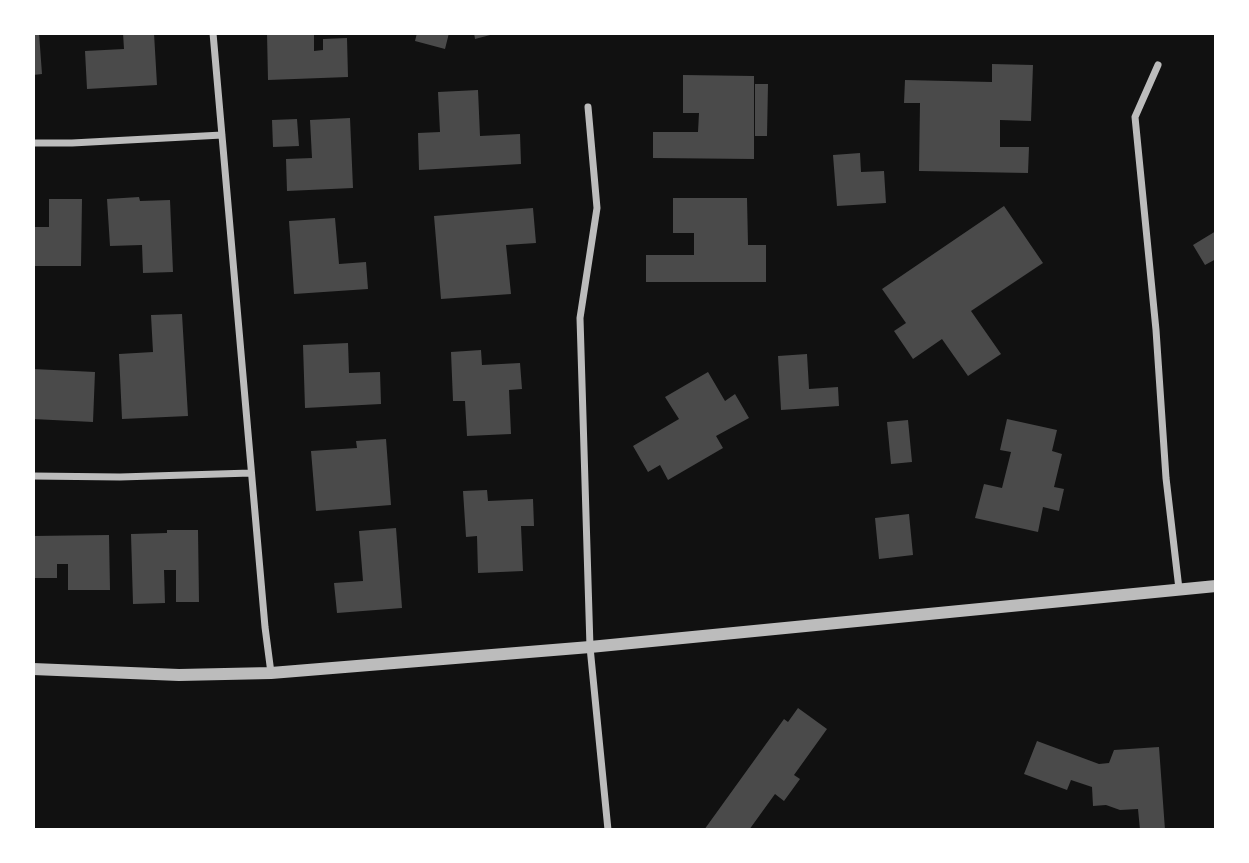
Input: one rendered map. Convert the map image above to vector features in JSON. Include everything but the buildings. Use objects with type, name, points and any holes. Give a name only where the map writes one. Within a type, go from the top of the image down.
[{"type":"street","points":[[213,33],[271,673]]},
{"type":"street","points":[[1158,65],[1135,117],[1156,330],[1166,478],[1179,589]]},
{"type":"street","points":[[588,107],[597,208],[580,318],[590,647],[608,830]]},
{"type":"street","points":[[33,143],[222,135]]},
{"type":"street","points":[[33,476],[120,477],[251,473]]},
{"type":"street","points":[[33,669],[179,675],[271,673],[590,647],[1216,586]]}]
